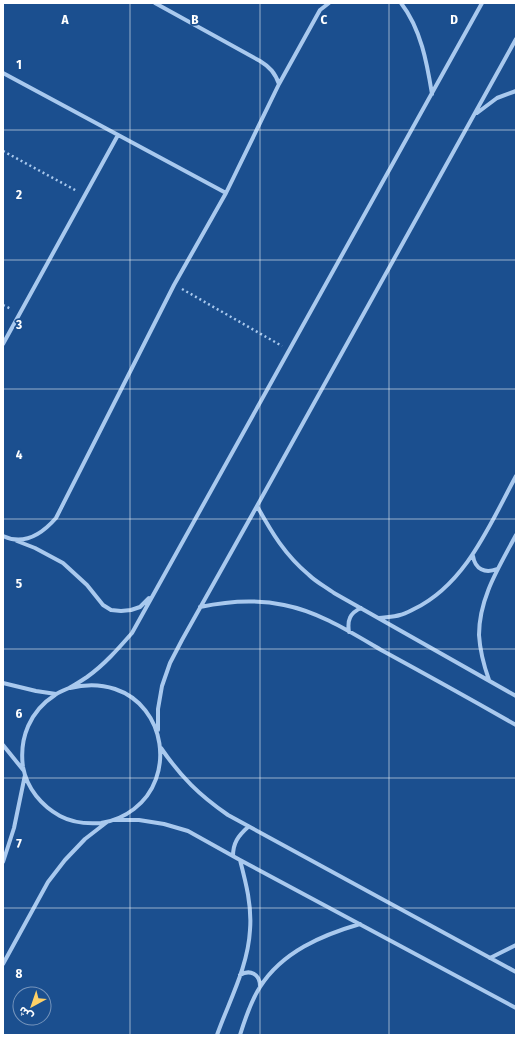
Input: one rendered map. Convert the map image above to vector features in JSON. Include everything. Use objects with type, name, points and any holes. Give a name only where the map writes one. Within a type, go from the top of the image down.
[{"type":"street","points":[[155,3],[270,67],[276,75],[279,84]]},
{"type":"street","points":[[9,539],[19,540],[34,537],[46,529],[56,518],[174,285],[226,193],[279,84],[320,10],[329,3]]},
{"type":"street","points":[[401,3],[418,34],[427,63],[432,94]]},
{"type":"street","points":[[70,688],[104,663],[119,649],[132,633],[482,3]]},
{"type":"street","points":[[3,745],[24,773],[31,788],[40,800],[51,810],[64,818],[92,824],[107,822],[127,814],[140,804],[150,792],[157,779],[160,764],[161,748],[158,733],[158,709],[162,686],[170,664],[200,607],[516,39]]},
{"type":"street","points":[[3,73],[226,193]]},
{"type":"street","points":[[474,114],[498,98],[516,91]]},
{"type":"street","points":[[3,344],[118,134]]},
{"type":"street","points":[[379,618],[400,615],[422,605],[442,591],[459,575],[472,555],[516,476]]},
{"type":"street","points":[[257,506],[271,532],[288,556],[310,576],[334,593],[516,696]]},
{"type":"street","points":[[489,681],[482,659],[479,636],[481,612],[488,590],[516,535]]},
{"type":"street","points":[[3,536],[35,548],[63,563],[87,585],[103,605],[111,610],[131,610],[140,606],[152,595]]},
{"type":"street","points":[[472,555],[475,565],[479,568],[488,572],[498,569]]},
{"type":"street","points":[[200,607],[243,601],[264,602],[306,610],[349,632],[516,725]]},
{"type":"street","points":[[349,632],[348,620],[351,614],[361,608]]},
{"type":"street","points":[[3,682],[36,691],[57,694]]},
{"type":"street","points":[[3,862],[14,828],[24,773],[22,756],[23,742],[27,727],[34,714],[44,703],[57,694],[70,688],[86,684],[101,685],[116,689],[130,696],[142,706],[147,712],[158,733]]},
{"type":"street","points":[[161,748],[174,768],[195,790],[215,806],[248,827],[516,972]]},
{"type":"street","points":[[113,820],[139,820],[164,824],[188,831],[516,1008]]},
{"type":"street","points":[[3,964],[48,882],[65,860],[85,839],[107,822]]},
{"type":"street","points":[[233,856],[233,848],[236,840],[248,827]]},
{"type":"street","points":[[217,1035],[247,953],[250,930],[250,906],[240,860]]},
{"type":"street","points":[[240,1034],[260,986],[276,968],[294,952],[322,937],[360,924]]},
{"type":"street","points":[[490,958],[516,944]]},
{"type":"street","points":[[240,975],[247,972],[254,974],[260,979],[260,986]]},
{"type":"path","points":[[3,151],[84,195]]},
{"type":"path","points":[[174,285],[290,351]]}]
